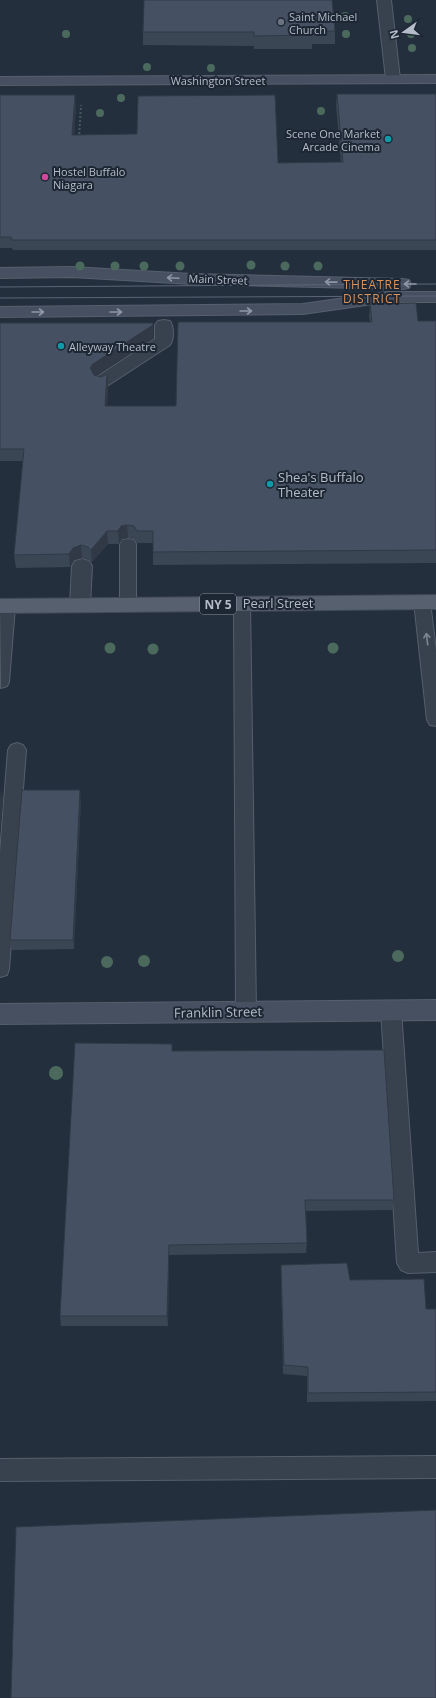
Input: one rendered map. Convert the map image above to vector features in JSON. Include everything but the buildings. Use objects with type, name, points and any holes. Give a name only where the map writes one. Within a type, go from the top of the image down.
[{"type":"main road","name":"Washington Street","points":[[0,81],[436,79]]},
{"type":"main road","name":"Main Street","points":[[0,273],[72,272],[192,279],[436,284]]},
{"type":"main road","points":[[0,312],[303,309],[386,297],[436,297]]},
{"type":"main road","name":"Pearl Street","points":[[3,606],[429,602]]},
{"type":"main road","name":"Franklin Street","points":[[0,1014],[436,1010]]},
{"type":"street","points":[[384,0],[393,79]]},
{"type":"street","points":[[101,382],[164,341],[164,325]]},
{"type":"street","points":[[80,605],[82,566]]},
{"type":"lane","points":[[128,544],[128,605]]},
{"type":"lane","points":[[429,602],[436,720]]},
{"type":"lane","points":[[242,604],[246,1011]]},
{"type":"lane","points":[[1,682],[3,606]]},
{"type":"lane","points":[[0,969],[17,750]]},
{"type":"lane","points":[[391,1010],[408,1263],[436,1262]]},
{"type":"lane","points":[[0,1470],[436,1467]]},
{"type":"path","points":[[79,141],[81,101]]},
{"type":"tram line","points":[[0,287],[436,284]]},
{"type":"tram line","points":[[0,298],[436,296]]},
{"type":"place","name":"Saint Michael Church","points":[[281,22]]},
{"type":"place","name":"Scene One Market Arcade Cinema","points":[[388,139]]},
{"type":"place","name":"Hostel Buffalo Niagara","points":[[45,177]]},
{"type":"place","name":"Alleyway Theatre","points":[[61,346]]},
{"type":"place","name":"Shea's Buffalo Theater","points":[[270,484]]},
{"type":"district","name":"THEATRE DISTRICT","points":[[372,291]]}]
